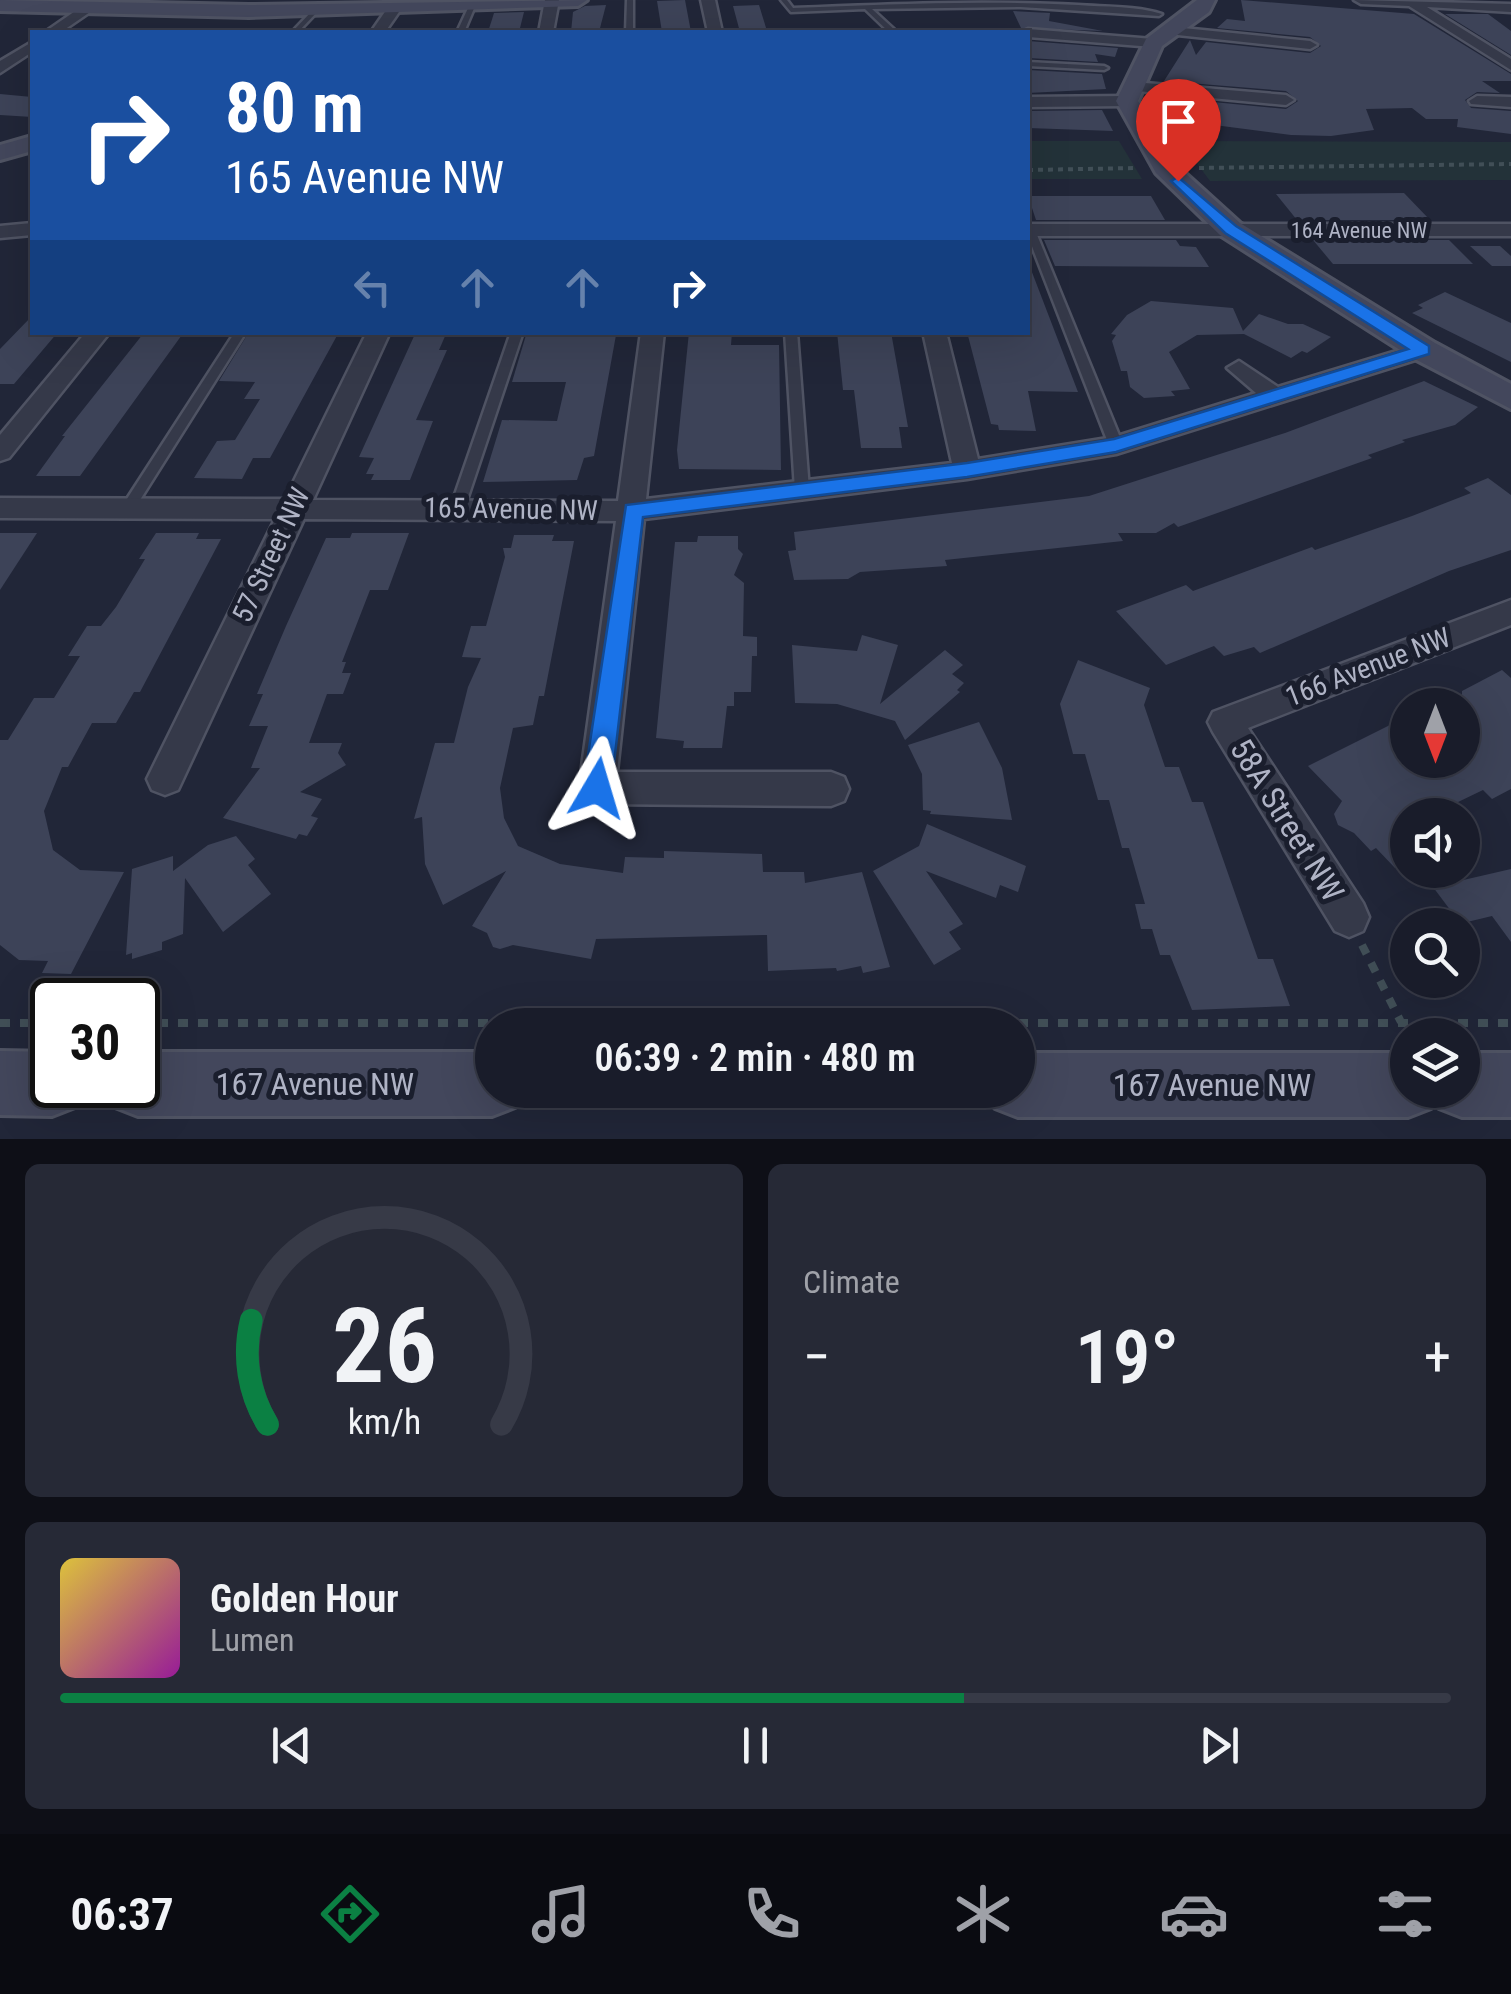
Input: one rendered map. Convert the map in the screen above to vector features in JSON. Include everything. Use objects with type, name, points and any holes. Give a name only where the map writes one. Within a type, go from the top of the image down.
[{"type":"street","points":[[0,6],[233,12],[578,0]]},
{"type":"street","points":[[708,0],[715,30]]},
{"type":"street","points":[[1130,94],[1162,30],[1202,8],[1206,0]]},
{"type":"street","points":[[1361,0],[1511,8]]},
{"type":"street","points":[[546,30],[552,1]]},
{"type":"street","points":[[1413,4],[1511,65]]},
{"type":"street","points":[[380,30],[401,6]]},
{"type":"street","points":[[55,30],[86,10]]},
{"type":"street","points":[[210,30],[233,12]]},
{"type":"street","points":[[1030,33],[1162,30],[1310,44]]},
{"type":"street","points":[[0,68],[30,47]]},
{"type":"street","points":[[1130,94],[1164,168],[1230,230],[1422,350],[1511,398]]},
{"type":"street","points":[[1030,102],[1130,94],[1286,100]]},
{"type":"street","points":[[1477,102],[1511,102]]},
{"type":"street","points":[[0,153],[30,144]]},
{"type":"street","points":[[4,231],[30,229]]},
{"type":"street","name":"164 Avenue NW","points":[[1030,230],[1511,230]]},
{"type":"street","points":[[0,452],[96,335]]},
{"type":"street","name":"57 Street NW","points":[[165,779],[378,335]]},
{"type":"street","points":[[653,335],[597,788],[831,789]]},
{"type":"street","points":[[935,335],[967,470]]},
{"type":"street","name":"165 Avenue NW","points":[[0,508],[633,511],[967,470],[1116,446],[1422,350]]},
{"type":"street","points":[[1239,368],[1275,396]]},
{"type":"street","name":"166 Avenue NW","points":[[1225,722],[1511,612]]},
{"type":"street","name":"58A Street NW","points":[[1225,722],[1349,918]]},
{"type":"street","points":[[0,1084],[30,1084]]},
{"type":"street","name":"167 Avenue NW","points":[[160,1084],[475,1084]]},
{"type":"street","name":"167 Avenue NW","points":[[1035,1085],[1390,1085]]},
{"type":"street","points":[[1480,1085],[1511,1085]]},
{"type":"lane","points":[[630,0],[630,30]]},
{"type":"lane","points":[[784,0],[791,10],[1015,4],[1108,7],[1162,30]]},
{"type":"lane","points":[[461,30],[472,6]]},
{"type":"lane","points":[[866,6],[891,30]]},
{"type":"lane","points":[[297,30],[315,11]]},
{"type":"lane","points":[[1030,64],[1104,68]]},
{"type":"lane","points":[[1030,232],[1116,446]]},
{"type":"lane","points":[[128,508],[238,335]]},
{"type":"lane","points":[[457,509],[515,335]]},
{"type":"lane","points":[[791,335],[802,490]]},
{"type":"path","points":[[1030,170],[1511,164]]},
{"type":"path","points":[[1349,918],[1399,1018]]},
{"type":"path","points":[[160,1023],[1390,1022]]},
{"type":"path","points":[[0,1023],[30,1023]]},
{"type":"path","points":[[1480,1023],[1511,1023]]},
{"type":"shaded area","points":[[1030,141],[1119,141],[1142,179],[1030,179]]},
{"type":"shaded area","points":[[1180,141],[1511,142],[1511,180],[1210,181]]},
{"type":"building","points":[[685,0],[691,30],[662,30],[657,1]]},
{"type":"building","points":[[1241,0],[1414,14],[1511,74],[1511,81],[1482,81],[1500,93],[1477,92],[1465,100],[1471,108],[1511,111],[1511,134],[1457,127],[1458,119],[1426,119],[1412,108],[1366,109],[1374,130],[1331,136],[1291,135],[1168,119],[1162,97],[1286,109],[1298,101],[1286,91],[1164,81],[1190,40],[1196,55],[1206,42],[1310,53],[1321,46],[1310,37],[1217,28],[1227,19],[1245,21]]},
{"type":"building","points":[[606,5],[600,30],[571,30],[573,12],[585,6]]},
{"type":"building","points":[[759,5],[767,30],[739,30],[733,6]]},
{"type":"building","points":[[1013,11],[1050,13],[1049,21],[1103,31],[1021,28]]},
{"type":"building","points":[[524,12],[520,30],[489,30],[494,13]]},
{"type":"building","points":[[1445,14],[1488,14],[1511,31],[1511,55]]},
{"type":"building","points":[[1030,41],[1118,48],[1115,57],[1095,54],[1098,62],[1030,58]]},
{"type":"building","points":[[1030,70],[1102,74],[1106,89],[1030,93]]},
{"type":"building","points":[[0,94],[30,97],[30,117],[0,115]]},
{"type":"building","points":[[1102,110],[1113,131],[1030,128],[1030,111]]},
{"type":"building","points":[[1404,193],[1430,220],[1297,220],[1276,194]]},
{"type":"building","points":[[1030,196],[1151,196],[1165,220],[1036,220]]},
{"type":"building","points":[[1044,240],[1176,240],[1180,246],[1196,247],[1209,267],[1055,266]]},
{"type":"building","points":[[1313,240],[1449,240],[1473,264],[1333,264]]},
{"type":"building","points":[[1470,246],[1500,246],[1511,256],[1511,266],[1492,266]]},
{"type":"building","points":[[1030,267],[1078,392],[1028,391],[1036,431],[999,430],[998,425],[991,424],[968,335],[1030,335]]},
{"type":"building","points":[[1445,292],[1511,323],[1511,362],[1412,313],[1423,308],[1418,305]]},
{"type":"building","points":[[1151,301],[1233,308],[1243,331],[1259,314],[1288,324],[1303,324],[1331,337],[1307,353],[1302,351],[1291,358],[1244,334],[1197,335],[1169,352],[1190,389],[1171,391],[1175,396],[1144,398],[1130,387],[1127,371],[1121,371],[1112,341],[1116,335],[1111,334],[1127,315]]},
{"type":"building","points":[[30,318],[30,335],[55,335],[14,384],[0,384],[0,349]]},
{"type":"building","points":[[142,335],[182,335],[80,476],[36,476],[62,436]]},
{"type":"building","points":[[247,335],[337,335],[270,458],[253,458],[242,479],[194,478],[217,441],[235,440],[260,399],[244,399],[255,382],[219,381]]},
{"type":"building","points":[[415,335],[446,335],[439,350],[447,350],[416,420],[433,421],[410,480],[371,480],[374,474],[366,474],[374,458],[359,457]]},
{"type":"building","points":[[526,335],[616,335],[594,456],[584,458],[577,480],[483,482],[502,420],[557,421],[566,382],[512,382]]},
{"type":"building","points":[[689,335],[732,335],[731,345],[779,345],[781,470],[679,469],[677,450]]},
{"type":"building","points":[[837,335],[892,335],[908,427],[899,427],[902,448],[861,448],[854,390],[843,390]]},
{"type":"building","points":[[1424,381],[1478,407],[1455,425],[1402,440],[1405,442],[1368,455],[1372,458],[1178,527],[1174,523],[1156,533],[1118,533],[1123,541],[945,560],[947,566],[860,572],[848,579],[794,580],[788,551],[796,550],[794,532],[1089,496],[1285,433]]},
{"type":"building","points":[[1488,478],[1511,495],[1511,550],[1449,571],[1260,653],[1254,647],[1224,656],[1214,646],[1166,665],[1116,611],[1186,585],[1193,591],[1312,547],[1315,550],[1412,516],[1471,493],[1464,488]]},
{"type":"building","points":[[0,533],[37,533],[0,590]]},
{"type":"building","points":[[156,533],[199,533],[196,539],[221,539],[140,692],[134,692],[116,723],[92,723],[68,767],[62,767],[44,811],[53,850],[80,870],[124,872],[71,974],[42,973],[48,961],[19,960],[0,945],[0,740],[8,740],[34,698],[54,698],[80,656],[68,656],[87,626],[101,626],[116,607]]},
{"type":"building","points":[[352,533],[409,533],[388,590],[370,590],[342,662],[346,662],[342,673],[351,673],[343,694],[327,694],[309,743],[342,743],[338,753],[346,765],[300,792],[322,799],[311,816],[318,818],[307,836],[299,834],[296,839],[223,818],[260,768],[251,768],[268,726],[249,726],[263,694],[257,694],[286,626],[326,538],[350,538]]},
{"type":"building","points":[[514,535],[554,535],[552,541],[574,541],[544,696],[539,696],[533,725],[513,728],[500,788],[504,818],[518,846],[560,864],[623,873],[625,857],[664,858],[664,851],[762,854],[763,872],[804,872],[805,883],[862,872],[890,967],[863,973],[861,966],[837,971],[768,971],[767,935],[596,939],[591,959],[513,945],[500,949],[493,947],[487,933],[472,926],[506,871],[443,905],[425,864],[422,817],[414,819],[435,743],[454,743],[468,687],[481,658],[462,657],[471,626],[486,626],[505,557],[503,548],[511,548]]},
{"type":"building","points":[[698,536],[738,536],[738,549],[743,554],[734,575],[744,583],[743,636],[757,637],[751,692],[734,692],[734,706],[727,706],[722,748],[683,748],[684,741],[656,738],[675,542],[697,542]]},
{"type":"building","points":[[862,635],[898,645],[880,704],[945,650],[963,665],[952,674],[964,683],[957,690],[960,692],[905,740],[895,721],[837,704],[795,703],[792,645],[857,651]]},
{"type":"building","points":[[1078,660],[1150,688],[1144,705],[1165,767],[1179,767],[1192,802],[1203,802],[1258,959],[1273,959],[1290,1006],[1192,1010],[1170,955],[1160,955],[1152,929],[1141,929],[1135,904],[1145,904],[1129,848],[1122,848],[1109,800],[1098,800],[1085,754],[1073,754],[1060,704]]},
{"type":"building","points":[[1502,670],[1511,678],[1511,789],[1492,799],[1483,790],[1466,798],[1390,798],[1390,863],[1376,848],[1371,851],[1354,833],[1338,825],[1334,814],[1342,801],[1308,766],[1390,725],[1390,778],[1480,778],[1480,688],[1468,688]]},
{"type":"building","points":[[979,722],[1002,768],[1012,820],[930,814],[931,811],[923,810],[922,774],[908,745]]},
{"type":"building","points":[[927,824],[1026,866],[1018,892],[1000,885],[996,898],[926,871],[963,924],[949,932],[961,949],[934,965],[873,871],[919,846]]},
{"type":"building","points":[[236,836],[255,859],[248,865],[271,894],[223,932],[185,878],[183,934],[162,942],[162,950],[132,959],[132,953],[126,955],[132,869],[173,856],[173,871],[208,845]]},
{"type":"building","points":[[1511,869],[1511,942],[1492,916],[1480,919],[1480,908],[1449,908],[1434,888],[1480,888],[1480,876]]},
{"type":"route","points":[[597,788],[633,511],[967,470],[1116,446],[1422,350],[1230,230],[1178,181]]}]
